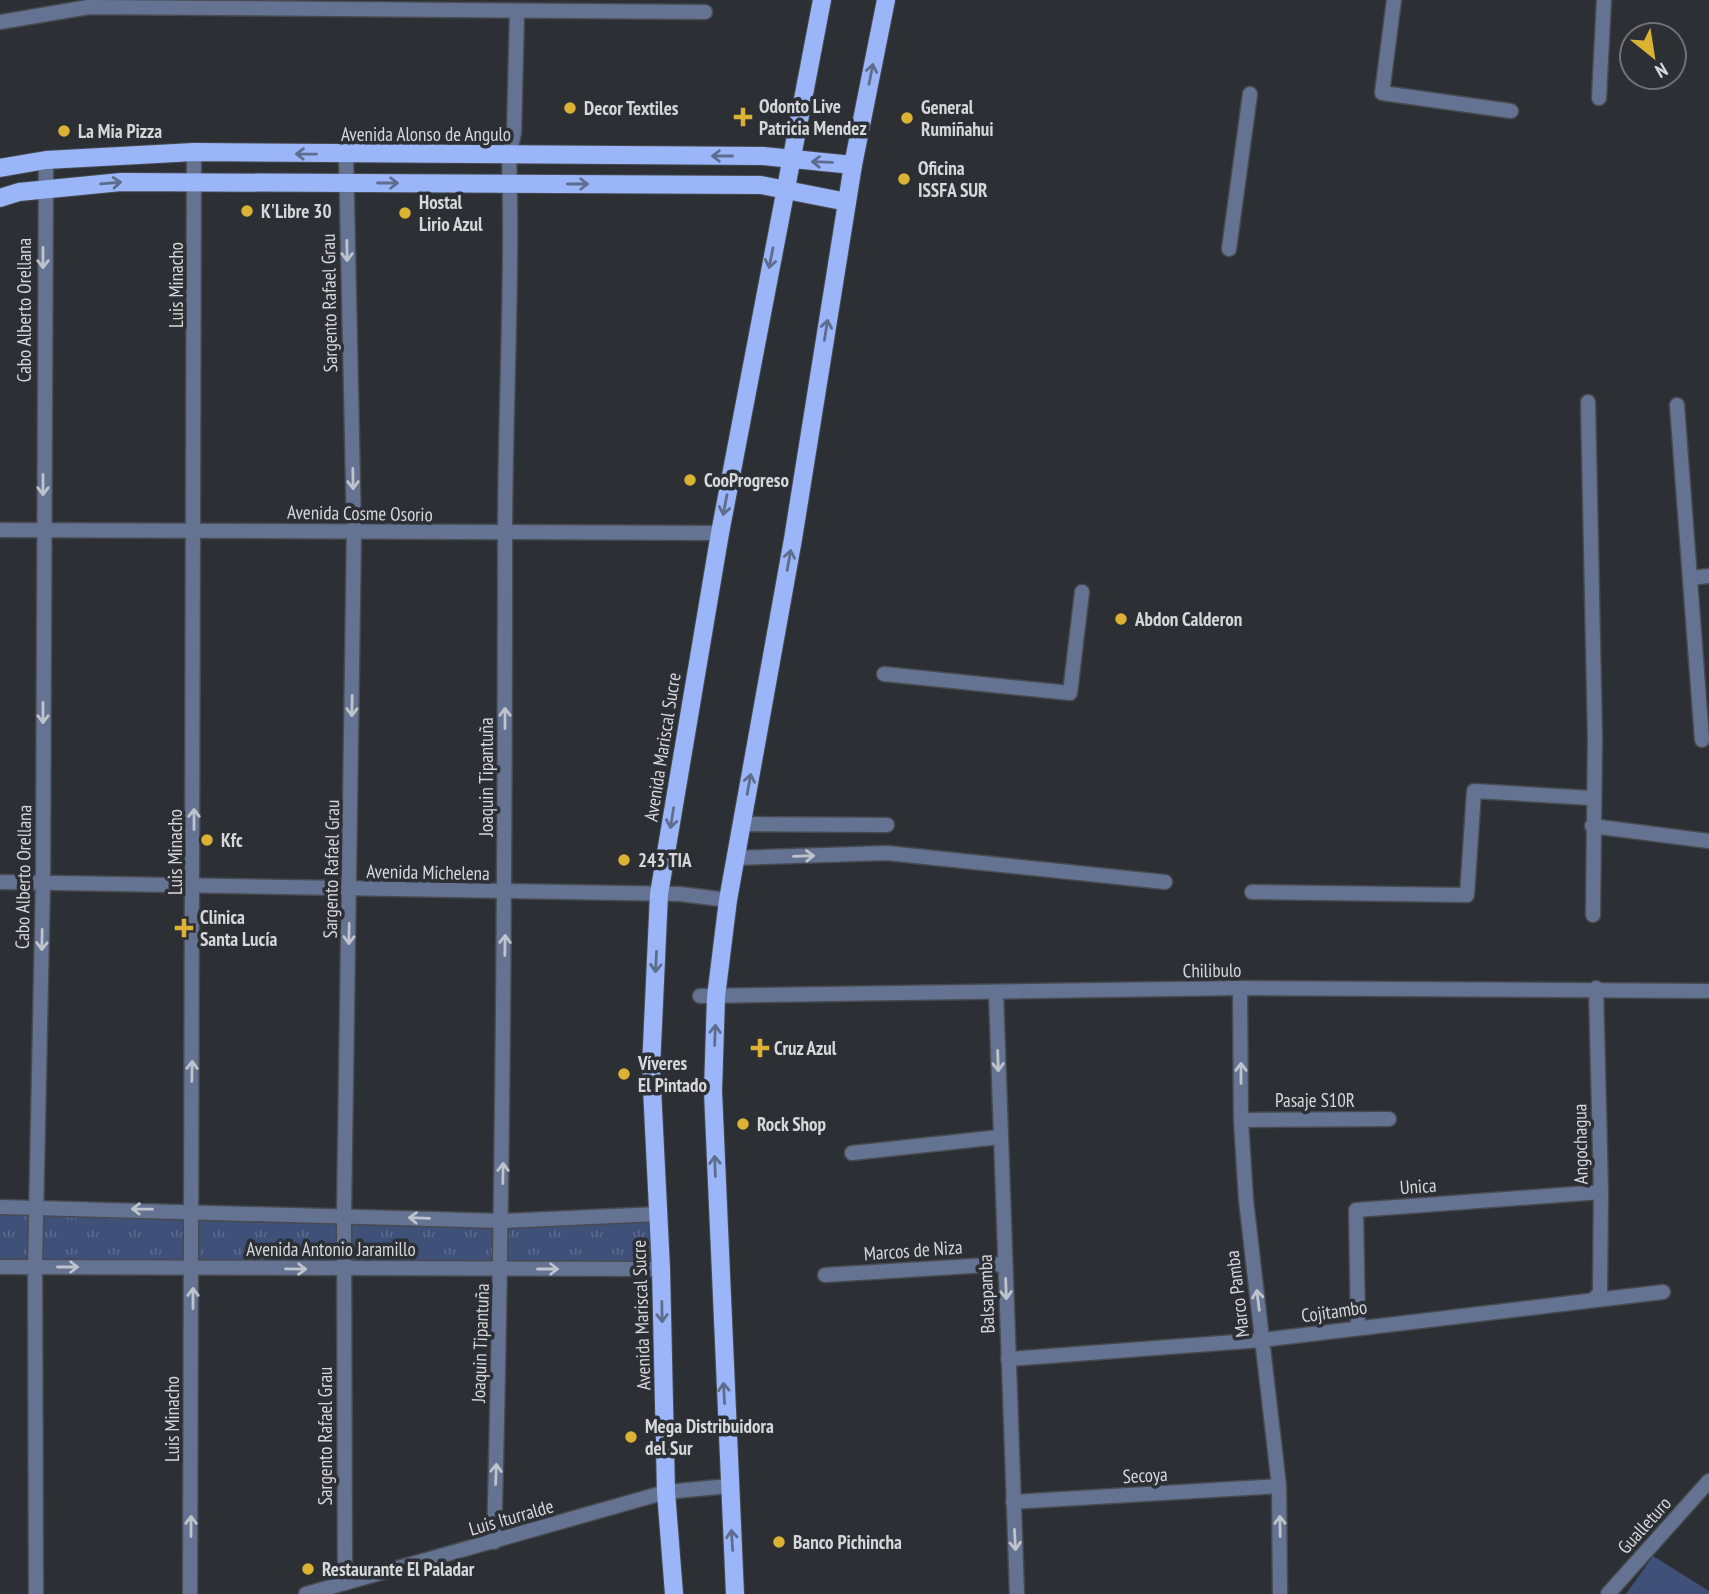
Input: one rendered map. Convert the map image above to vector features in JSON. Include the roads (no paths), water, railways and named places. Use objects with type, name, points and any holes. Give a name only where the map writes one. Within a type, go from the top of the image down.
[{"type":"main road","name":"Avenida Mariscal Sucre","points":[[674,1594],[666,1492],[661,1269],[650,1068],[659,894],[720,533],[822,0]]},
{"type":"main road","points":[[735,1594],[708,996],[736,858],[793,539],[853,165],[886,0]]},
{"type":"main road","name":"Avenida Alonso de Angulo","points":[[0,168],[46,160],[194,152],[763,156],[853,165]]},
{"type":"main road","points":[[0,198],[43,189],[121,182],[346,183],[761,185],[847,202]]},
{"type":"street","points":[[1394,0],[1382,93],[1511,111]]},
{"type":"street","points":[[1599,98],[1604,0]]},
{"type":"street","points":[[0,22],[89,8],[198,4],[517,12],[705,12]]},
{"type":"street","name":"Joaquin Tipantuña","points":[[494,1542],[506,893],[505,534],[509,155],[514,133],[517,12]]},
{"type":"street","points":[[1229,249],[1250,94]]},
{"type":"street","name":"Luis Minacho","points":[[190,1594],[194,152]]},
{"type":"street","name":"Sargento Rafael Grau","points":[[345,1583],[344,1216],[354,531],[346,155]]},
{"type":"street","name":"Cabo Alberto Orellana","points":[[36,1594],[35,1267],[43,881],[43,189],[46,160]]},
{"type":"street","points":[[1588,402],[1595,738],[1592,798],[1593,915]]},
{"type":"street","points":[[1677,405],[1702,740]]},
{"type":"street","name":"Avenida Cosme Osorio","points":[[0,530],[720,533]]},
{"type":"street","points":[[1690,578],[1709,576]]},
{"type":"street","points":[[884,674],[1070,693],[1082,592]]},
{"type":"street","points":[[1251,892],[1467,895],[1474,791],[1592,798]]},
{"type":"street","points":[[742,824],[887,825]]},
{"type":"street","points":[[1592,826],[1709,841]]},
{"type":"street","points":[[736,858],[887,853],[1165,882]]},
{"type":"street","name":"Avenida Michelena","points":[[0,882],[194,883],[350,890],[659,894],[728,900]]},
{"type":"street","name":"Chilibulo","points":[[708,996],[1240,988],[1709,990]]},
{"type":"street","name":"Marco Pamba","points":[[1240,988],[1241,1120],[1246,1200],[1279,1486],[1280,1594]]},
{"type":"street","name":"Angochagua","points":[[1596,988],[1601,1192],[1600,1292],[1596,1297]]},
{"type":"street","name":"Balsapamba","points":[[996,993],[1017,1594]]},
{"type":"street","name":"Pasaje S10R","points":[[1241,1120],[1390,1119]]},
{"type":"street","points":[[852,1153],[1000,1137]]},
{"type":"street","name":"Unica","points":[[1358,1326],[1356,1210],[1601,1192]]},
{"type":"street","name":"Avenida Antonio Jaramillo","points":[[0,1207],[191,1210],[502,1221],[658,1214]]},
{"type":"street","name":"Marcos de Niza","points":[[825,1275],[1005,1264]]},
{"type":"street","name":"Avenida Antonio Jaramillo","points":[[0,1267],[661,1269]]},
{"type":"street","name":"Cojitambo","points":[[1008,1359],[1262,1340],[1358,1326],[1588,1302],[1596,1297],[1663,1292]]},
{"type":"street","name":"Gualleturo","points":[[1608,1594],[1709,1481]]},
{"type":"street","name":"Luis Iturralde","points":[[306,1594],[666,1492],[729,1486]]},
{"type":"street","name":"Secoya","points":[[1013,1502],[1279,1486]]},
{"type":"place","name":"Decor Textiles","points":[[570,108]]},
{"type":"place","name":"Odonto Live Patricia Mendez","points":[[743,117]]},
{"type":"place","name":"General Rumiñahui","points":[[907,118]]},
{"type":"place","name":"La Mia Pizza","points":[[64,131]]},
{"type":"place","name":"Oficina ISSFA SUR","points":[[904,179]]},
{"type":"place","name":"K'Libre 30","points":[[247,211]]},
{"type":"place","name":"Hostal Lirio Azul","points":[[405,213]]},
{"type":"place","name":"CooProgreso","points":[[690,480]]},
{"type":"place","name":"Abdon Calderon","points":[[1121,619]]},
{"type":"place","name":"Kfc","points":[[207,840]]},
{"type":"place","name":"243 TIA","points":[[624,860]]},
{"type":"place","name":"Clinica Santa Lucía","points":[[184,928]]},
{"type":"place","name":"Cruz Azul","points":[[760,1048]]},
{"type":"place","name":"Víveres El Pintado","points":[[624,1074]]},
{"type":"place","name":"Rock Shop","points":[[743,1124]]},
{"type":"place","name":"Mega Distribuidora del Sur","points":[[631,1437]]},
{"type":"place","name":"Banco Pichincha","points":[[779,1542]]},
{"type":"place","name":"Restaurante El Paladar","points":[[308,1569]]}]
